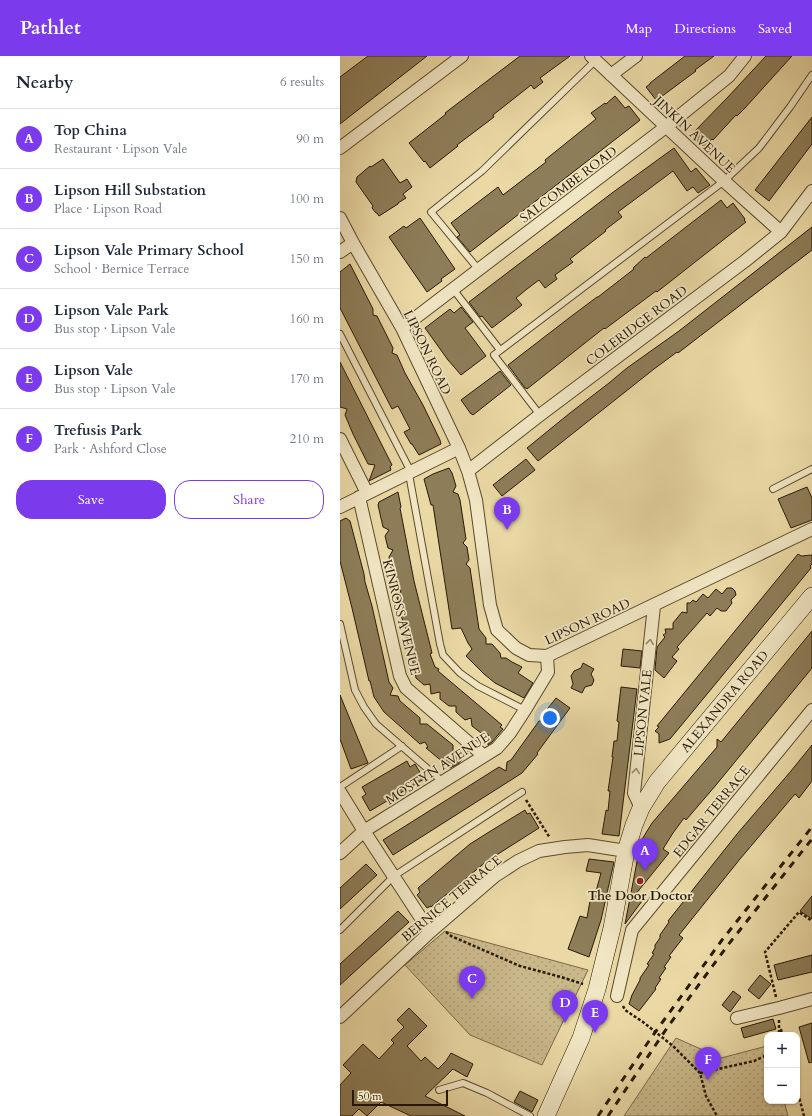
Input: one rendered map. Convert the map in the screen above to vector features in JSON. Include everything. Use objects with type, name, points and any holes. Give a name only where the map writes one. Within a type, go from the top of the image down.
[{"type":"main road","name":"ALEXANDRA ROAD","points":[[641,808],[657,782],[812,596]]},
{"type":"main road","points":[[546,1116],[580,1038],[597,989],[612,928],[626,852],[641,808]]},
{"type":"street","points":[[340,148],[462,56]]},
{"type":"street","points":[[611,75],[636,56]]},
{"type":"street","name":"SALCOMBE ROAD","points":[[402,328],[667,126],[729,76],[745,56]]},
{"type":"street","name":"JINKIN AVENUE","points":[[593,58],[781,232]]},
{"type":"street","name":"COLERIDGE ROAD","points":[[468,472],[540,415],[781,232],[812,191]]},
{"type":"street","name":"LIPSON ROAD","points":[[340,218],[402,328],[459,448],[476,500],[490,605],[497,630],[516,648],[529,655],[547,656],[812,529]]},
{"type":"street","points":[[340,252],[353,243]]},
{"type":"street","name":"KINROSS AVENUE","points":[[340,439],[363,495],[400,676],[406,688],[484,756]]},
{"type":"street","points":[[340,507],[459,448]]},
{"type":"street","name":"LIPSON VALE","points":[[641,808],[634,793],[654,606]]},
{"type":"street","name":"MOSTYN AVENUE","points":[[340,854],[364,831],[496,748],[510,733],[548,672],[547,656]]},
{"type":"street","name":"EDGAR TERRACE","points":[[617,996],[632,930],[812,710]]},
{"type":"street","points":[[340,792],[430,932]]},
{"type":"street","name":"BERNICE TERRACE","points":[[340,1017],[430,932],[495,876],[518,861],[539,851],[556,848],[588,846],[626,852]]},
{"type":"street","points":[[612,928],[632,930]]},
{"type":"street","points":[[737,1018],[812,999]]},
{"type":"lane","points":[[479,270],[431,212],[482,172],[593,58]]},
{"type":"lane","points":[[540,415],[494,355],[724,180],[759,148],[812,75]]},
{"type":"lane","points":[[453,289],[500,350]]},
{"type":"lane","points":[[340,334],[410,473],[443,655],[460,673],[478,686],[525,710]]},
{"type":"lane","points":[[772,489],[812,469]]},
{"type":"lane","points":[[340,624],[355,690],[364,707],[376,724],[443,782]]},
{"type":"lane","points":[[340,787],[402,746]]},
{"type":"lane","points":[[340,930],[394,876],[522,792]]},
{"type":"lane","points":[[439,1090],[463,1083],[487,1093],[530,1116]]},
{"type":"path","points":[[522,792],[556,848]]},
{"type":"path","points":[[779,1008],[765,952],[799,912],[812,921]]},
{"type":"path","points":[[430,932],[445,931],[451,936],[520,966],[597,989]]},
{"type":"path","points":[[625,1010],[673,1046],[700,1073],[706,1096],[717,1116]]},
{"type":"path","points":[[779,1024],[781,1032]]},
{"type":"path","points":[[700,1073],[754,1061],[764,1056]]},
{"type":"path","points":[[800,1101],[804,1116]]},
{"type":"shaded area","points":[[445,931],[588,970],[542,1065],[470,1035],[405,965]]},
{"type":"shaded area","points":[[676,1038],[721,1058],[764,1047],[764,1104],[785,1104],[788,1116],[624,1116]]},
{"type":"building","points":[[368,56],[427,56],[340,124],[340,77]]},
{"type":"building","points":[[520,56],[570,56],[540,78],[543,82],[534,89],[531,85],[493,115],[494,117],[430,168],[409,143],[446,114],[445,113]]},
{"type":"building","points":[[685,56],[714,56],[656,100],[646,87]]},
{"type":"building","points":[[766,56],[792,56],[745,108],[704,147],[693,137],[693,133]]},
{"type":"building","points":[[615,96],[625,108],[629,106],[640,120],[470,252],[457,237],[460,235],[451,223],[498,187],[503,195],[546,162],[545,160],[596,119],[591,113],[605,103],[606,104]]},
{"type":"building","points":[[812,117],[812,144],[769,201],[755,190]]},
{"type":"building","points":[[674,148],[691,172],[696,168],[710,185],[698,193],[693,187],[687,191],[673,171],[618,212],[622,217],[570,259],[573,262],[555,275],[557,279],[545,288],[539,280],[527,289],[516,298],[522,305],[492,328],[482,316],[480,317],[469,302],[612,193]]},
{"type":"building","points":[[383,159],[400,183],[407,179],[412,187],[403,194],[406,198],[379,216],[372,208],[373,206],[356,182],[357,177],[370,166],[371,167]]},
{"type":"building","points":[[721,200],[727,208],[733,203],[746,222],[657,292],[656,291],[605,329],[604,328],[527,389],[525,388],[508,365],[634,269],[633,268],[645,257],[646,258]]},
{"type":"building","points":[[420,218],[455,269],[427,292],[389,237],[404,226],[406,228]]},
{"type":"building","points":[[812,227],[812,250],[678,353],[677,352],[654,369],[538,461],[527,448],[627,368],[679,331]]},
{"type":"building","points":[[350,264],[373,309],[373,315],[377,316],[393,348],[392,353],[397,355],[440,440],[441,444],[419,455],[404,432],[410,429],[398,406],[392,409],[340,308],[340,272]]},
{"type":"building","points":[[461,307],[473,322],[465,328],[486,356],[461,375],[425,328],[450,309],[454,313]]},
{"type":"building","points":[[340,362],[392,465],[390,467],[391,470],[369,481],[375,465],[368,464],[345,415],[347,409],[340,407]]},
{"type":"building","points":[[500,371],[511,385],[473,415],[471,414],[461,400]]},
{"type":"building","points":[[526,459],[535,470],[502,496],[493,485]]},
{"type":"building","points":[[449,468],[456,486],[453,492],[458,494],[460,500],[466,539],[463,543],[467,547],[469,560],[466,564],[470,568],[479,629],[486,638],[486,644],[492,644],[500,653],[501,658],[506,658],[522,667],[518,673],[533,683],[524,698],[495,683],[484,674],[466,656],[472,649],[461,628],[452,629],[433,505],[431,505],[424,479]]},
{"type":"building","points":[[807,487],[812,498],[812,520],[791,528],[778,499]]},
{"type":"building","points":[[398,492],[414,581],[432,653],[430,654],[435,667],[439,669],[438,671],[502,725],[500,727],[503,729],[488,745],[488,734],[481,733],[472,726],[471,718],[465,720],[456,712],[456,706],[449,706],[440,699],[440,692],[431,694],[430,684],[424,685],[416,678],[412,657],[416,651],[409,648],[407,637],[411,631],[405,628],[400,612],[397,597],[401,591],[395,588],[393,576],[397,571],[391,568],[389,557],[393,550],[388,548],[385,536],[389,530],[383,527],[378,505],[379,502]]},
{"type":"building","points":[[346,518],[350,521],[372,606],[389,682],[393,688],[390,695],[398,696],[400,701],[420,718],[420,724],[427,724],[453,745],[453,752],[465,750],[468,752],[458,764],[450,768],[426,748],[428,747],[425,742],[420,744],[384,712],[374,697],[340,561],[340,521]]},
{"type":"building","points":[[798,554],[801,556],[812,555],[811,568],[670,739],[659,743],[659,734],[655,731],[659,727],[657,726]]},
{"type":"building","points":[[727,588],[732,588],[735,591],[736,595],[731,600],[732,603],[726,611],[721,611],[717,608],[710,616],[707,613],[677,647],[679,649],[672,657],[677,661],[664,678],[655,670],[657,647],[665,637],[663,635],[666,633],[665,629],[673,629],[673,623],[682,612],[687,613],[687,603],[690,603],[693,600],[696,602],[703,594],[708,598],[716,589],[722,594]]},
{"type":"building","points":[[812,631],[812,668],[716,785],[686,820],[684,818],[673,833],[663,849],[669,853],[635,895],[645,897],[625,924],[641,841],[652,823],[717,747],[717,739],[721,742]]},
{"type":"building","points":[[623,649],[642,651],[640,668],[621,666]]},
{"type":"building","points":[[583,663],[594,669],[591,674],[594,680],[592,685],[585,687],[582,693],[571,688],[573,684],[571,676],[574,671],[581,668]]},
{"type":"building","points":[[621,687],[637,689],[619,836],[602,834],[606,810],[608,811],[610,791],[608,791],[614,741],[617,741],[619,722],[617,721]]},
{"type":"building","points":[[340,695],[368,763],[351,769],[340,739]]},
{"type":"building","points":[[556,698],[570,708],[537,753],[538,754],[522,773],[393,855],[383,840],[499,767],[506,771],[507,762],[511,760],[539,721],[547,721],[545,712]]},
{"type":"building","points":[[812,745],[812,781],[799,798],[795,794],[679,935],[683,938],[669,956],[671,957],[664,967],[666,968],[659,978],[661,979],[655,988],[656,989],[639,1011],[629,1004],[640,978],[649,965],[647,964],[654,954],[652,953],[655,945],[669,922],[668,921],[737,834]]},
{"type":"building","points":[[407,761],[410,767],[415,764],[424,779],[370,811],[362,797],[366,794],[362,787]]},
{"type":"building","points":[[525,810],[527,814],[530,813],[539,828],[487,861],[431,907],[427,908],[417,895],[420,892],[418,888],[470,844]]},
{"type":"building","points":[[589,859],[614,862],[601,920],[589,957],[568,949],[580,916],[587,918],[591,895],[595,895],[601,873],[586,871]]},
{"type":"building","points":[[366,864],[377,875],[340,909],[340,888]]},
{"type":"building","points":[[812,896],[812,919],[800,911]]},
{"type":"building","points":[[398,911],[409,922],[340,985],[340,964]]},
{"type":"building","points":[[812,955],[812,972],[778,980],[774,965]]},
{"type":"building","points":[[760,975],[771,984],[759,999],[748,990]]},
{"type":"building","points":[[733,991],[741,997],[730,1012],[722,1005]]},
{"type":"building","points":[[409,1008],[427,1026],[407,1046],[421,1061],[425,1057],[438,1069],[451,1053],[473,1064],[467,1077],[453,1069],[425,1096],[465,1116],[411,1116],[381,1102],[367,1116],[359,1109],[352,1116],[340,1116],[340,1085],[351,1073],[343,1065],[363,1044],[379,1059],[394,1043],[391,1040],[404,1027],[397,1020]]},
{"type":"building","points":[[773,1019],[776,1029],[744,1038],[741,1028]]},
{"type":"building","points":[[812,1023],[812,1062],[809,1063],[799,1027]]},
{"type":"building","points":[[520,1091],[538,1100],[532,1112],[514,1102]]},
{"type":"railway","points":[[598,1116],[651,1038],[722,940],[812,827]]},
{"type":"railway","points":[[608,1116],[667,1028],[728,945],[812,839]]},
{"type":"place","name":"Lipson Hill Substation","points":[[507,530]]},
{"type":"place","name":"Top China","points":[[645,871]]},
{"type":"place","name":"The Door Doctor","points":[[640,881]]},
{"type":"place","name":"Lipson Vale Primary School","points":[[472,999]]},
{"type":"place","name":"Lipson Vale Park","points":[[565,1023]]},
{"type":"place","name":"Lipson Vale","points":[[595,1033]]},
{"type":"place","name":"Trefusis Park","points":[[708,1080]]}]
